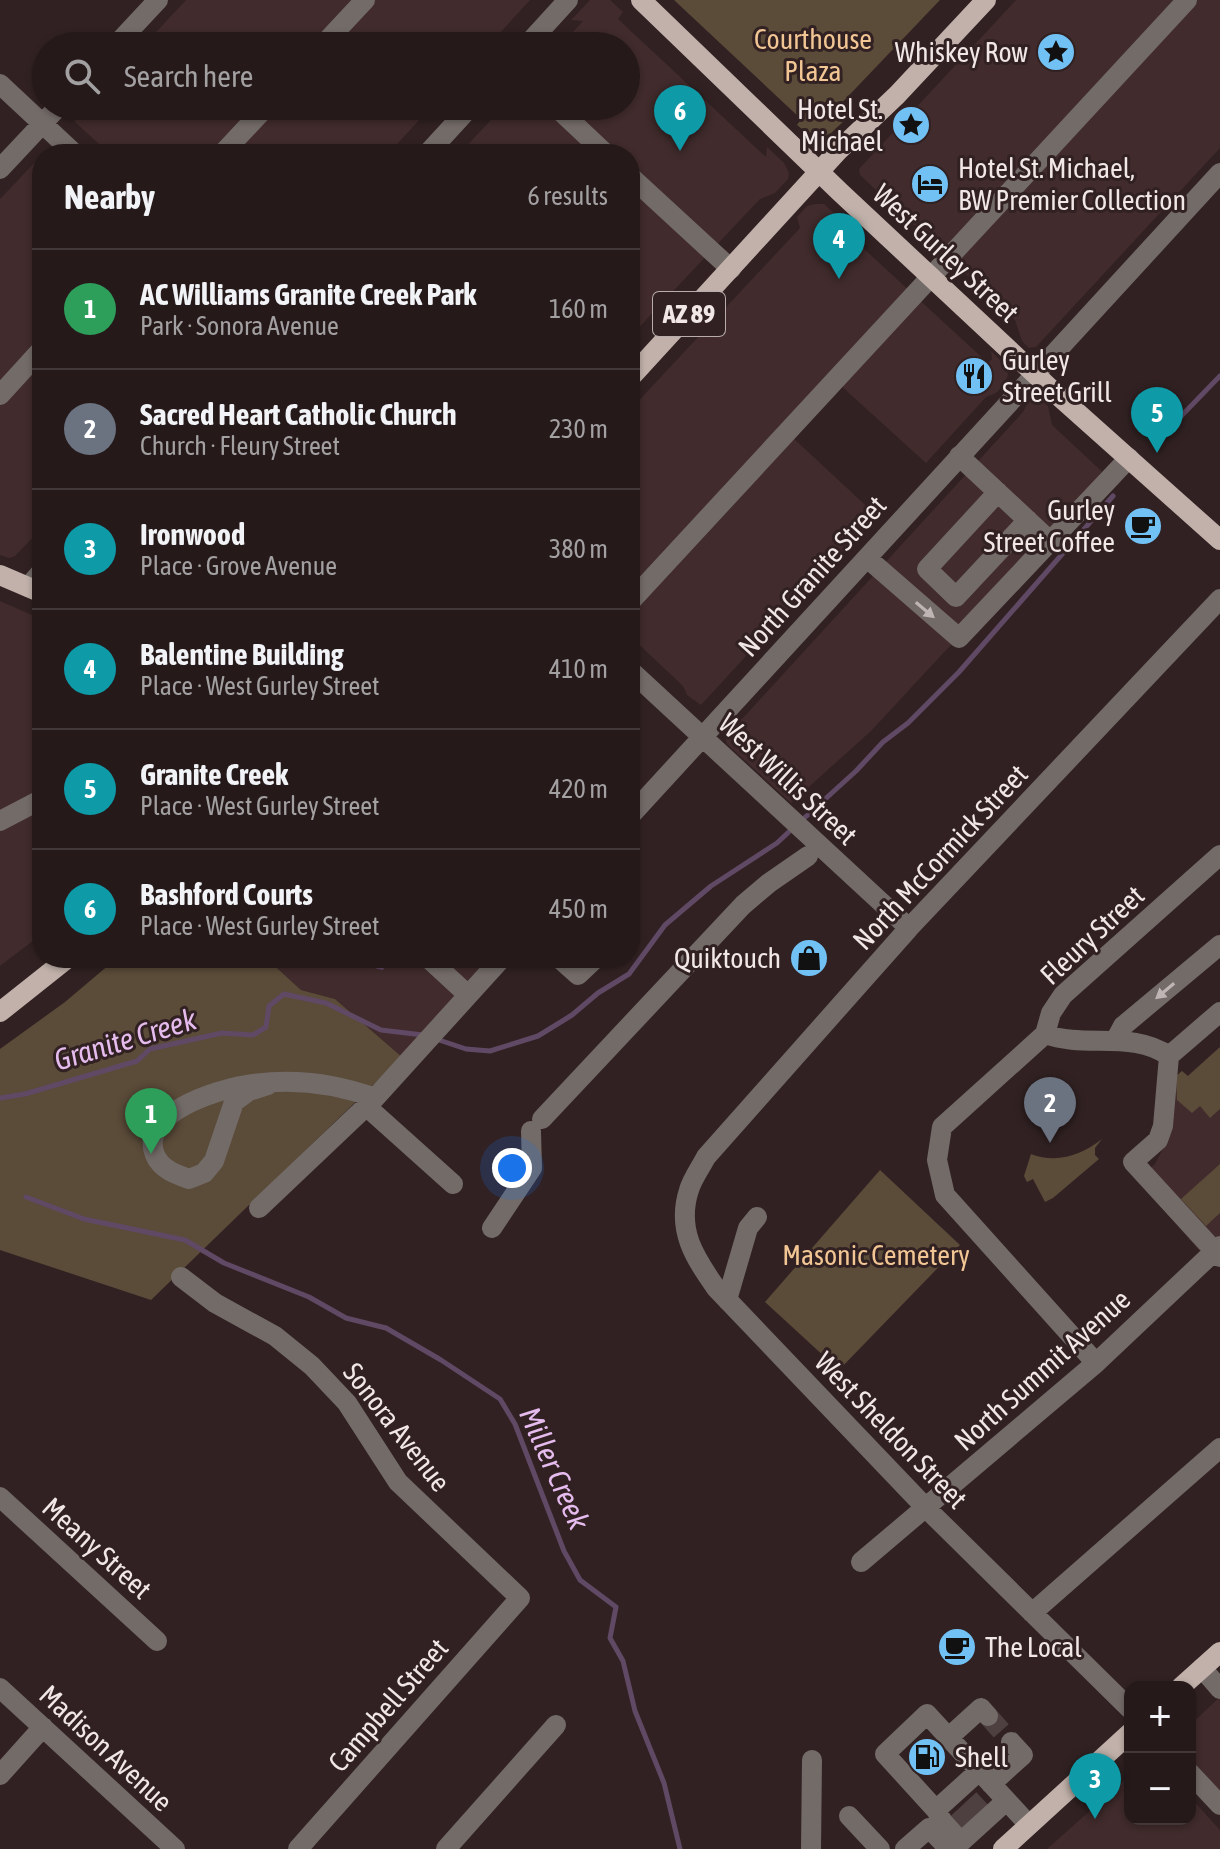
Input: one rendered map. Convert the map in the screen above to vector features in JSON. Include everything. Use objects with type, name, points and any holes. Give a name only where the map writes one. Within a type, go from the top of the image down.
[{"type":"main road","name":"West Gurley Street","points":[[641,0],[930,276],[1220,540]]},
{"type":"main road","name":"AZ 89","points":[[640,367],[819,172],[986,0]]},
{"type":"main road","points":[[2,1008],[55,968]]},
{"type":"main road","points":[[1188,1681],[1220,1652]]},
{"type":"main road","points":[[1019,1840],[1124,1739]]},
{"type":"street","points":[[128,32],[158,0]]},
{"type":"street","points":[[335,32],[365,0]]},
{"type":"street","points":[[539,32],[568,0]]},
{"type":"street","points":[[640,591],[1187,0]]},
{"type":"street","points":[[0,84],[32,114]]},
{"type":"street","points":[[38,120],[64,144]]},
{"type":"street","points":[[0,169],[46,120]]},
{"type":"street","points":[[231,144],[254,120]]},
{"type":"street","points":[[436,144],[458,120]]},
{"type":"street","points":[[570,120],[595,144]]},
{"type":"street","name":"North Granite Street","points":[[640,805],[1220,173]]},
{"type":"street","points":[[640,185],[731,269]]},
{"type":"street","points":[[0,395],[32,360]]},
{"type":"street","points":[[959,456],[1028,520],[1055,536]]},
{"type":"street","points":[[1055,536],[1061,518],[1129,458]]},
{"type":"street","points":[[998,492],[927,569],[956,597],[1028,520]]},
{"type":"street","points":[[867,558],[959,638],[1055,536],[1088,493]]},
{"type":"street","name":"North McCormick Street","points":[[706,1157],[909,928],[1220,599]]},
{"type":"street","name":"West Willis Street","points":[[640,679],[776,806],[809,847],[909,928]]},
{"type":"street","points":[[0,821],[32,804]]},
{"type":"street","points":[[492,1228],[532,1168],[537,1125],[743,905],[809,847]]},
{"type":"street","name":"Fleury Street","points":[[1096,1363],[945,1195],[937,1160],[942,1127],[1045,1034],[1051,1013],[1063,995],[1220,855]]},
{"type":"street","points":[[1115,1041],[1123,1026],[1220,945]]},
{"type":"street","points":[[439,968],[468,995]]},
{"type":"street","points":[[259,1208],[370,1102],[493,968]]},
{"type":"street","points":[[570,968],[578,975],[585,968]]},
{"type":"street","points":[[1218,1252],[1133,1162],[1156,1142],[1163,1126],[1169,1056],[1220,1012]]},
{"type":"street","points":[[1045,1034],[1066,1041],[1115,1041],[1146,1045],[1169,1056]]},
{"type":"street","points":[[268,1085],[249,1091],[234,1102],[214,1161],[204,1173],[189,1179],[172,1173],[157,1160],[151,1145],[160,1121],[192,1102],[246,1085],[302,1081],[357,1092],[453,1184]]},
{"type":"street","name":"West Sheldon Street","points":[[706,1157],[689,1191],[686,1223],[692,1254],[727,1300],[927,1509],[1124,1703]]},
{"type":"street","points":[[727,1300],[748,1228],[757,1217]]},
{"type":"street","name":"North Summit Avenue","points":[[861,1562],[1096,1363],[1218,1252]]},
{"type":"street","name":"Sonora Avenue","points":[[181,1277],[215,1303],[275,1336],[312,1366],[347,1403],[398,1482],[520,1598]]},
{"type":"street","points":[[1032,1613],[1220,1448]]},
{"type":"street","name":"Meany Street","points":[[3,1507],[157,1641]]},
{"type":"street","name":"Campbell Street","points":[[298,1849],[520,1598]]},
{"type":"street","points":[[1202,1668],[1220,1689]]},
{"type":"street","name":"Madison Avenue","points":[[0,1688],[175,1849]]},
{"type":"street","points":[[948,1738],[984,1712]]},
{"type":"street","points":[[963,1820],[885,1754],[927,1714],[1006,1801],[1019,1840]]},
{"type":"street","points":[[446,1849],[556,1725]]},
{"type":"street","points":[[0,1775],[43,1727]]},
{"type":"street","points":[[963,1820],[985,1778],[1017,1749]]},
{"type":"street","points":[[811,1849],[812,1760]]},
{"type":"street","points":[[1196,1779],[1220,1805]]},
{"type":"street","points":[[905,1849],[929,1828],[963,1820],[1006,1801]]},
{"type":"street","points":[[849,1816],[880,1849]]},
{"type":"shaded area","points":[[186,0],[530,0],[501,32],[156,32]]},
{"type":"shaded area","points":[[590,0],[610,0],[623,12],[618,19],[632,32],[573,32],[583,21],[571,20]]},
{"type":"shaded area","points":[[1016,0],[1220,0],[1220,148],[1036,347],[1029,348],[1022,341],[1015,320],[860,175],[859,169]]},
{"type":"shaded area","points":[[640,40],[766,157],[767,147],[784,163],[789,173],[788,179],[775,193],[760,199],[640,326],[640,144],[468,144],[491,120],[640,120]]},
{"type":"shaded area","points":[[419,120],[397,144],[99,144],[75,122]]},
{"type":"shaded area","points":[[32,165],[32,538],[9,558],[0,555],[0,199]]},
{"type":"shaded area","points":[[824,204],[836,215],[838,225],[988,363],[992,359],[991,351],[1005,365],[1008,374],[1006,382],[996,393],[986,397],[926,463],[839,384],[791,436],[876,515],[701,705],[687,695],[683,686],[640,645],[640,399],[800,228],[797,217],[807,206]]},
{"type":"shaded area","points":[[1035,400],[1048,406],[1052,425],[1110,479],[1016,589],[948,648],[871,731],[791,803],[727,744],[726,733],[1023,412],[1028,402]]},
{"type":"shaded area","points":[[0,601],[32,615],[32,942],[0,966]]},
{"type":"shaded area","points":[[277,968],[479,968],[402,1057],[335,999],[301,990]]},
{"type":"shaded area","points":[[1220,1047],[1220,1238],[1202,1254],[1138,1180],[1155,1164],[1166,1143],[1176,1076],[1182,1071],[1187,1076]]},
{"type":"shaded area","points":[[1220,1697],[1220,1793],[1196,1766],[1196,1719]]},
{"type":"shaded area","points":[[1124,1780],[1124,1825],[1196,1825],[1196,1804],[1220,1830],[1220,1849],[1047,1849]]},
{"type":"green space","name":"Courthouse Plaza","points":[[674,0],[940,0],[835,110],[845,120],[820,139],[812,137],[797,125],[801,119]]},
{"type":"green space","points":[[105,968],[277,968],[301,990],[335,999],[402,1057],[151,1300],[0,1250],[0,1049],[65,1002]]},
{"type":"green space","points":[[1220,1047],[1220,1109],[1210,1118],[1200,1106],[1192,1113],[1177,1100],[1176,1076],[1182,1071],[1188,1076]]},
{"type":"green space","points":[[1102,1139],[1095,1148],[1099,1159],[1053,1198],[1045,1202],[1033,1179],[1027,1182],[1024,1176],[1031,1154],[1060,1158],[1086,1150]]},
{"type":"green space","points":[[1220,1164],[1220,1213],[1206,1226],[1181,1199]]},
{"type":"green space","name":"Masonic Cemetery","points":[[880,1170],[960,1245],[839,1370],[765,1302]]},
{"type":"waterway","name":"Granite Creek","points":[[1158,440],[1220,376]]},
{"type":"waterway","name":"Granite Creek","points":[[801,821],[959,672],[1113,496]]},
{"type":"waterway","name":"Granite Creek","points":[[640,959],[665,925],[711,886],[777,843],[793,828]]},
{"type":"waterway","name":"Granite Creek","points":[[436,1039],[466,1049],[490,1051],[538,1036],[572,1015],[633,968]]},
{"type":"waterway","name":"Granite Creek","points":[[0,1098],[25,1094],[137,1061],[150,1049],[222,1033],[253,1035],[266,1027],[269,1006],[284,994],[326,1003],[381,1030],[423,1035]]},
{"type":"waterway","name":"Miller Creek","points":[[26,1197],[84,1219],[185,1240],[224,1263],[309,1297],[346,1318],[386,1328],[500,1399],[515,1424],[564,1551],[580,1580],[616,1607],[610,1638],[623,1661],[635,1711],[664,1783],[680,1849]]},
{"type":"tunnel","points":[[988,1716],[1011,1742]]},
{"type":"tunnel","points":[[969,1799],[983,1814]]},
{"type":"tunnel","points":[[955,1812],[969,1827]]},
{"type":"place","name":"Whiskey Row","points":[[1056,52]]},
{"type":"place","name":"Hotel St. Michael","points":[[911,125]]},
{"type":"place","name":"Bashford Courts","points":[[680,151]]},
{"type":"place","name":"Hotel St. Michael, BW Premier Collection","points":[[930,184]]},
{"type":"place","name":"Balentine Building","points":[[839,279]]},
{"type":"place","name":"Gurley Street Grill","points":[[974,376]]},
{"type":"place","name":"Granite Creek","points":[[1157,453]]},
{"type":"place","name":"Gurley Street Coffee","points":[[1143,526]]},
{"type":"place","name":"Quiktouch","points":[[809,958]]},
{"type":"place","name":"Sacred Heart Catholic Church","points":[[1050,1143]]},
{"type":"place","name":"AC Williams Granite Creek Park","points":[[151,1154]]},
{"type":"place","name":"The Local","points":[[957,1647]]},
{"type":"place","name":"Shell","points":[[927,1757]]},
{"type":"place","name":"Ironwood","points":[[1095,1819]]}]
